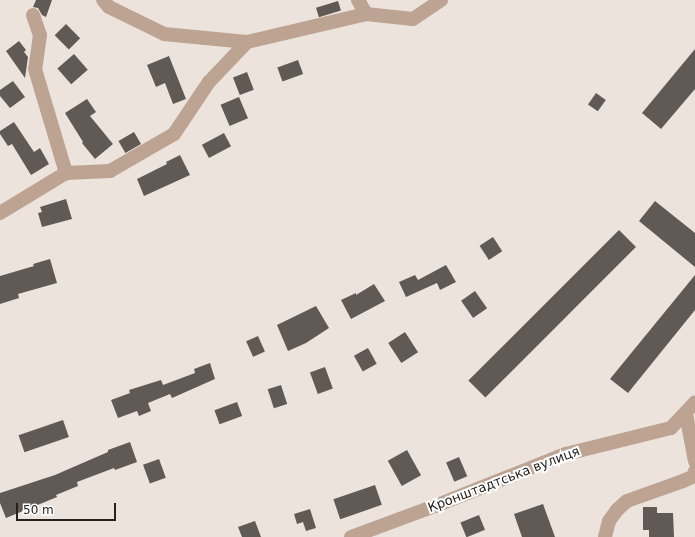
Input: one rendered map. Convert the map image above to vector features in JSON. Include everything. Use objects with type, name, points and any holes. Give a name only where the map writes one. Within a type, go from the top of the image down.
[{"type":"street","points":[[103,0],[109,7],[164,34],[247,42],[366,14],[413,19],[441,0]]},
{"type":"street","points":[[358,0],[366,14]]},
{"type":"street","points":[[33,15],[40,36],[35,69],[66,173]]},
{"type":"street","points":[[0,213],[66,173],[110,171],[174,134],[209,82],[247,42]]},
{"type":"street","name":"Кронштадтська вулиця","points":[[352,537],[566,454],[671,428],[686,414],[695,402]]},
{"type":"street","points":[[686,414],[695,461]]},
{"type":"street","points":[[605,537],[613,516],[627,501],[683,481],[694,476],[695,471]]},
{"type":"building","points":[[36,0],[52,0],[46,17],[42,15],[38,8],[33,7]]},
{"type":"building","points":[[338,1],[341,11],[319,17],[316,8]]},
{"type":"building","points":[[66,24],[80,38],[69,49],[55,35]]},
{"type":"building","points":[[19,41],[26,50],[24,52],[28,57],[25,78],[6,51]]},
{"type":"building","points":[[695,49],[695,89],[661,129],[642,113]]},
{"type":"building","points":[[74,54],[88,70],[71,84],[57,68]]},
{"type":"building","points":[[169,56],[186,99],[173,104],[165,83],[156,87],[147,65]]},
{"type":"building","points":[[298,60],[303,74],[282,82],[277,68]]},
{"type":"building","points":[[247,72],[254,90],[240,95],[233,77]]},
{"type":"building","points":[[13,81],[25,97],[10,108],[0,96],[0,90]]},
{"type":"building","points":[[596,93],[606,100],[598,111],[588,104]]},
{"type":"building","points":[[239,97],[248,118],[230,126],[221,105]]},
{"type":"building","points":[[87,99],[96,112],[90,116],[113,144],[95,159],[82,143],[83,142],[65,113]]},
{"type":"building","points":[[14,122],[34,152],[40,148],[49,164],[31,175],[12,144],[8,146],[0,134],[0,131]]},
{"type":"building","points":[[134,132],[141,144],[125,153],[118,141]]},
{"type":"building","points":[[224,133],[231,146],[209,158],[202,145]]},
{"type":"building","points":[[180,155],[190,175],[144,196],[137,179],[167,164],[166,162]]},
{"type":"building","points":[[66,199],[72,219],[42,227],[38,213],[42,212],[40,207]]},
{"type":"building","points":[[655,201],[695,233],[695,267],[639,221]]},
{"type":"building","points":[[619,230],[636,247],[485,398],[468,381]]},
{"type":"building","points":[[493,237],[502,251],[489,260],[480,246]]},
{"type":"building","points":[[50,259],[57,283],[18,294],[19,298],[0,304],[0,276],[34,266],[33,264]]},
{"type":"building","points":[[446,265],[456,282],[440,290],[437,283],[406,297],[399,282],[415,275],[418,280]]},
{"type":"building","points":[[695,275],[695,310],[628,393],[610,379]]},
{"type":"building","points":[[374,284],[385,301],[351,319],[341,300],[356,293],[356,295]]},
{"type":"building","points":[[475,291],[487,308],[473,318],[461,301]]},
{"type":"building","points":[[316,306],[329,328],[306,343],[288,351],[277,325]]},
{"type":"building","points":[[405,332],[418,352],[401,363],[388,343]]},
{"type":"building","points":[[258,336],[265,352],[253,357],[246,341]]},
{"type":"building","points":[[368,348],[377,364],[363,372],[354,356]]},
{"type":"building","points":[[210,363],[215,379],[172,398],[170,394],[148,403],[151,411],[139,416],[137,411],[118,418],[111,400],[130,393],[129,390],[161,380],[163,385],[195,373],[194,369]]},
{"type":"building","points":[[325,367],[333,389],[318,394],[310,372]]},
{"type":"building","points":[[281,385],[287,404],[274,408],[268,389]]},
{"type":"building","points":[[237,402],[242,416],[220,424],[214,410]]},
{"type":"building","points":[[63,420],[69,437],[24,452],[19,435]]},
{"type":"building","points":[[130,442],[137,462],[115,470],[114,468],[77,482],[78,486],[56,495],[57,497],[6,518],[0,503],[0,493],[55,475],[108,452],[108,450]]},
{"type":"building","points":[[407,450],[421,475],[402,486],[388,461]]},
{"type":"building","points":[[459,457],[467,476],[454,482],[446,462]]},
{"type":"building","points":[[159,459],[166,478],[150,484],[143,465]]},
{"type":"building","points":[[375,485],[382,505],[340,519],[333,499]]},
{"type":"building","points":[[543,504],[555,537],[522,537],[514,514]]},
{"type":"building","points":[[643,507],[657,507],[657,513],[673,513],[674,537],[649,537],[649,530],[643,530]]},
{"type":"building","points":[[310,509],[316,528],[306,531],[303,522],[297,524],[294,514]]},
{"type":"building","points":[[479,515],[485,530],[466,537],[460,522]]},
{"type":"building","points":[[255,521],[261,537],[242,537],[238,527]]}]
